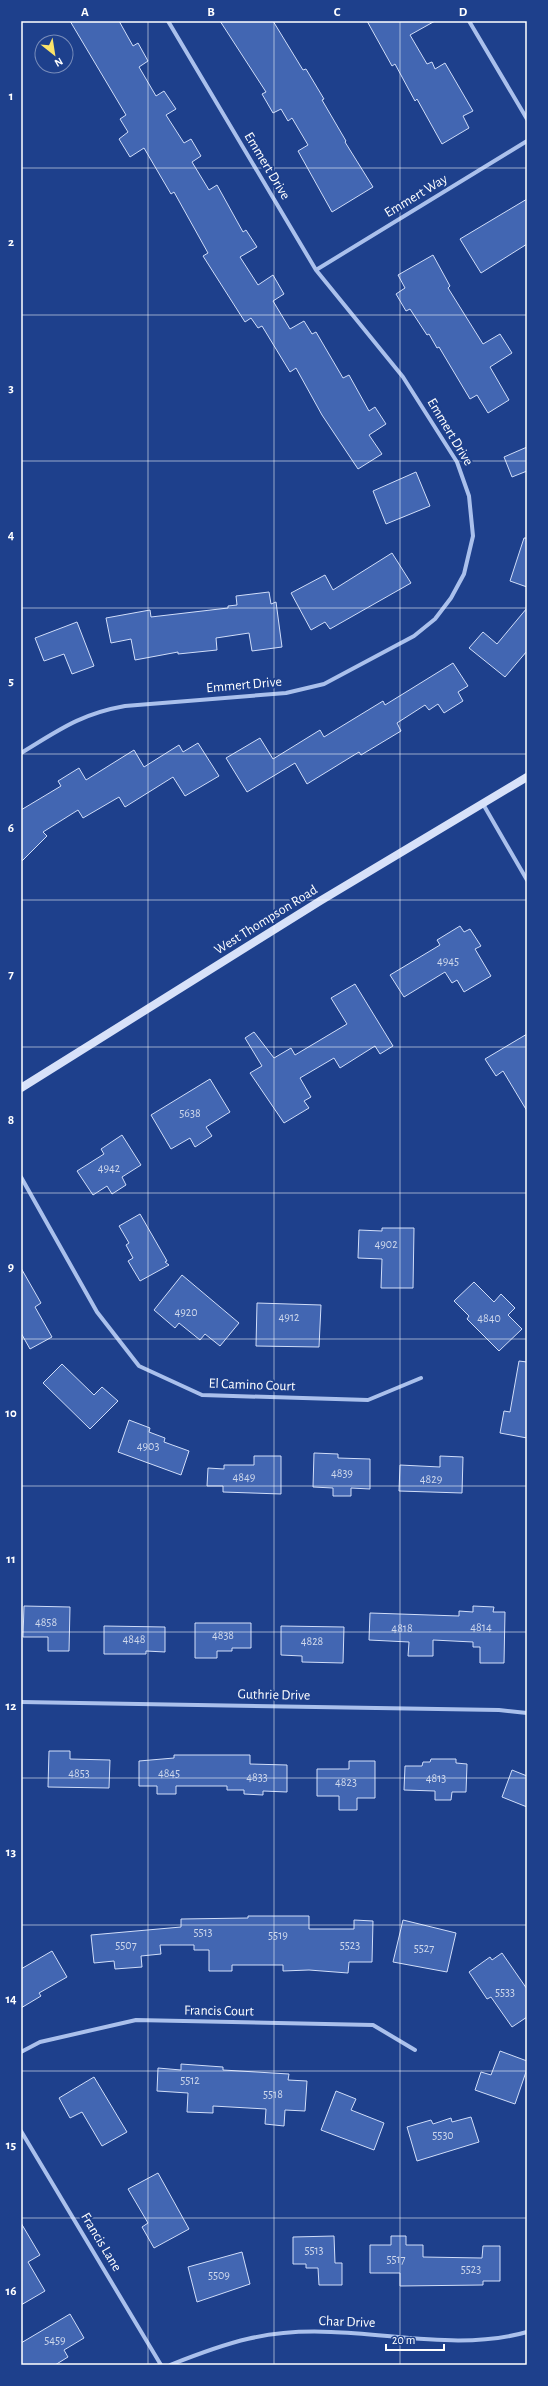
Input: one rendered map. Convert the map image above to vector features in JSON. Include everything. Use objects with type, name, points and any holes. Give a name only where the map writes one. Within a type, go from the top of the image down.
[{"type":"main road","name":"West Thompson Road","points":[[21,1088],[320,901],[527,777]]},
{"type":"street","name":"Emmert Drive","points":[[21,753],[82,717],[103,710],[125,706],[286,693],[324,684],[414,636],[435,619],[451,598],[465,570],[472,536],[471,504],[461,470],[403,377],[316,270],[168,21]]},
{"type":"street","points":[[470,21],[527,120]]},
{"type":"street","name":"Emmert Way","points":[[316,270],[527,141]]},
{"type":"street","points":[[483,804],[527,880]]},
{"type":"street","name":"El Camino Court","points":[[21,1177],[97,1312],[139,1366],[202,1395],[368,1400],[421,1378]]},
{"type":"street","name":"Guthrie Drive","points":[[21,1702],[491,1710],[527,1713]]},
{"type":"street","name":"Francis Court","points":[[21,2052],[40,2042],[136,2020],[373,2025],[415,2050]]},
{"type":"street","name":"Francis Lane","points":[[21,2131],[161,2365]]},
{"type":"street","name":"Char Drive","points":[[170,2365],[228,2342],[285,2332],[330,2332],[451,2339],[487,2339],[527,2332]]},
{"type":"building","points":[[70,21],[119,21],[133,46],[138,43],[148,61],[139,67],[156,96],[164,91],[176,109],[166,115],[184,143],[191,139],[201,156],[192,162],[209,190],[217,185],[243,232],[246,230],[257,247],[240,257],[258,285],[273,275],[284,294],[273,301],[290,329],[304,321],[312,334],[316,332],[343,378],[349,375],[369,411],[375,407],[386,424],[369,435],[382,454],[358,469],[322,415],[296,368],[290,372],[262,326],[258,328],[251,318],[245,322],[203,256],[208,253],[174,192],[171,194],[144,148],[130,157],[119,139],[128,132],[120,119],[126,115]]},
{"type":"building","points":[[220,21],[273,21],[303,70],[306,69],[324,99],[322,100],[346,141],[345,142],[373,187],[332,212],[298,151],[308,145],[292,118],[288,121],[281,109],[273,113],[262,94],[266,92]]},
{"type":"building","points":[[367,21],[435,21],[410,35],[427,64],[432,62],[435,69],[445,63],[473,111],[463,116],[469,128],[442,144],[417,99],[415,101],[395,64],[392,66]]},
{"type":"building","points":[[527,199],[527,244],[481,273],[460,239]]},
{"type":"building","points":[[433,255],[450,286],[448,288],[483,344],[500,334],[512,353],[490,367],[509,400],[488,413],[477,395],[470,399],[439,347],[437,348],[429,334],[427,335],[410,309],[406,311],[396,294],[405,288],[398,275]]},
{"type":"building","points":[[527,447],[527,471],[512,477],[504,457]]},
{"type":"building","points":[[416,472],[430,506],[386,524],[373,491]]},
{"type":"building","points":[[524,538],[527,538],[527,587],[510,581]]},
{"type":"building","points":[[392,553],[411,583],[330,629],[325,622],[311,630],[291,593],[325,575],[333,590]]},
{"type":"building","points":[[269,592],[271,604],[276,602],[282,647],[252,651],[249,633],[216,638],[217,650],[178,654],[178,652],[135,660],[131,639],[111,643],[106,618],[150,610],[151,617],[228,608],[228,606],[237,605],[236,596]]},
{"type":"building","points":[[527,608],[527,651],[505,677],[469,648],[483,632],[497,644]]},
{"type":"building","points":[[77,622],[94,666],[72,674],[64,654],[44,661],[35,638]]},
{"type":"building","points":[[453,663],[468,686],[458,692],[463,701],[444,713],[438,704],[429,710],[425,705],[397,723],[401,731],[361,755],[359,752],[307,784],[295,763],[247,792],[226,758],[260,738],[273,759],[320,730],[324,737],[383,701],[385,705]]},
{"type":"building","points":[[198,743],[219,776],[185,796],[173,777],[125,807],[119,797],[83,818],[78,810],[43,832],[47,836],[21,862],[21,810],[61,786],[58,781],[79,768],[86,780],[134,750],[144,767],[179,745],[183,752]]},
{"type":"building","points":[[460,926],[464,932],[470,929],[481,946],[475,949],[491,976],[464,992],[457,980],[452,983],[445,972],[404,997],[390,975],[440,945],[437,940]]},
{"type":"building","points":[[355,984],[393,1046],[380,1054],[375,1046],[340,1068],[334,1058],[300,1078],[311,1097],[304,1101],[309,1108],[284,1123],[250,1073],[262,1066],[245,1038],[254,1032],[274,1058],[291,1048],[295,1055],[347,1024],[331,998]]},
{"type":"building","points":[[527,1034],[527,1111],[503,1071],[496,1076],[485,1059]]},
{"type":"building","points":[[210,1079],[230,1112],[206,1127],[212,1136],[195,1147],[190,1138],[171,1149],[151,1115]]},
{"type":"building","points":[[122,1135],[141,1165],[122,1177],[126,1185],[112,1194],[107,1186],[93,1195],[77,1171],[104,1154],[101,1149]]},
{"type":"building","points":[[140,1214],[167,1261],[165,1262],[169,1265],[140,1281],[128,1261],[133,1258],[126,1245],[129,1243],[119,1226]]},
{"type":"building","points":[[382,1228],[414,1228],[413,1288],[381,1288],[382,1259],[358,1258],[359,1230],[382,1231]]},
{"type":"building","points":[[21,1268],[41,1303],[35,1307],[52,1337],[30,1349],[21,1333]]},
{"type":"building","points":[[182,1275],[239,1323],[220,1346],[205,1334],[200,1340],[179,1323],[175,1328],[154,1310]]},
{"type":"building","points":[[474,1282],[494,1302],[501,1294],[515,1308],[508,1315],[522,1329],[499,1351],[467,1319],[469,1316],[454,1301]]},
{"type":"building","points":[[257,1303],[321,1305],[319,1347],[256,1346]]},
{"type":"building","points":[[519,1361],[527,1362],[527,1438],[500,1433],[504,1411],[510,1412]]},
{"type":"building","points":[[62,1364],[94,1395],[102,1387],[118,1401],[90,1429],[43,1383]]},
{"type":"building","points":[[129,1420],[150,1428],[149,1432],[165,1438],[164,1442],[189,1451],[181,1475],[118,1452]]},
{"type":"building","points":[[314,1453],[338,1454],[338,1458],[370,1459],[370,1489],[351,1488],[351,1496],[333,1496],[333,1488],[313,1487]]},
{"type":"building","points":[[254,1456],[281,1456],[281,1494],[223,1492],[223,1486],[207,1486],[208,1468],[224,1469],[224,1465],[254,1465]]},
{"type":"building","points":[[440,1456],[463,1457],[462,1493],[399,1491],[400,1465],[440,1467]]},
{"type":"building","points":[[24,1606],[70,1607],[69,1651],[48,1651],[48,1637],[23,1637]]},
{"type":"building","points":[[473,1606],[494,1607],[493,1612],[505,1612],[504,1663],[480,1663],[480,1647],[473,1647],[473,1642],[433,1640],[433,1656],[408,1656],[409,1642],[369,1640],[370,1613],[459,1616],[459,1611],[473,1612]]},
{"type":"building","points":[[195,1623],[251,1623],[251,1648],[232,1648],[232,1651],[217,1651],[217,1658],[195,1658]]},
{"type":"building","points":[[104,1626],[165,1627],[165,1652],[146,1651],[146,1654],[104,1654]]},
{"type":"building","points":[[281,1626],[344,1627],[343,1663],[302,1662],[302,1656],[281,1655]]},
{"type":"building","points":[[49,1751],[70,1751],[70,1759],[110,1760],[109,1788],[48,1787]]},
{"type":"building","points":[[174,1755],[250,1755],[250,1764],[287,1765],[287,1792],[263,1791],[263,1795],[244,1794],[244,1790],[227,1790],[227,1786],[176,1786],[176,1794],[157,1794],[157,1786],[139,1786],[139,1761],[174,1758]]},
{"type":"building","points":[[431,1759],[456,1759],[456,1763],[467,1764],[466,1792],[452,1792],[451,1800],[435,1800],[435,1791],[404,1790],[405,1766],[422,1766],[423,1762],[430,1762]]},
{"type":"building","points":[[349,1761],[375,1761],[375,1798],[357,1798],[357,1810],[339,1810],[339,1796],[317,1796],[317,1769],[349,1769]]},
{"type":"building","points":[[512,1770],[527,1776],[527,1807],[502,1797]]},
{"type":"building","points":[[248,1916],[309,1916],[309,1929],[354,1929],[354,1920],[373,1921],[372,1962],[349,1962],[348,1973],[309,1970],[283,1971],[283,1965],[232,1965],[232,1971],[209,1971],[209,1950],[194,1950],[194,1945],[160,1945],[161,1954],[141,1956],[142,1967],[115,1969],[114,1961],[94,1963],[91,1935],[181,1927],[181,1919],[248,1918]]},
{"type":"building","points":[[403,1920],[456,1933],[447,1972],[393,1962]]},
{"type":"building","points":[[52,1951],[67,1977],[39,1993],[41,1996],[21,2008],[21,1969]]},
{"type":"building","points":[[502,1953],[527,1989],[527,2017],[512,2027],[491,1997],[487,1999],[469,1972],[490,1957],[492,1960]]},
{"type":"building","points":[[500,2051],[527,2061],[527,2069],[515,2104],[475,2090],[481,2072],[491,2075]]},
{"type":"building","points":[[181,2064],[223,2067],[223,2070],[289,2074],[288,2080],[307,2081],[305,2111],[285,2110],[284,2126],[265,2124],[266,2109],[213,2106],[213,2113],[187,2112],[188,2093],[157,2091],[158,2068],[181,2070]]},
{"type":"building","points":[[94,2077],[127,2132],[102,2146],[82,2112],[70,2118],[59,2098]]},
{"type":"building","points":[[336,2091],[356,2099],[351,2110],[384,2123],[374,2150],[321,2130]]},
{"type":"building","points":[[471,2117],[479,2142],[417,2161],[407,2127],[431,2120],[433,2124],[451,2118],[452,2122]]},
{"type":"building","points":[[158,2173],[189,2229],[154,2248],[142,2227],[148,2223],[128,2189]]},
{"type":"building","points":[[21,2223],[40,2255],[28,2262],[45,2291],[21,2305]]},
{"type":"building","points":[[334,2236],[335,2263],[342,2263],[342,2285],[319,2285],[318,2268],[306,2268],[306,2264],[293,2264],[293,2237]]},
{"type":"building","points":[[391,2236],[406,2236],[406,2245],[423,2245],[423,2257],[482,2258],[483,2246],[500,2246],[500,2281],[483,2281],[483,2285],[400,2286],[400,2273],[370,2273],[370,2245],[391,2245]]},
{"type":"building","points":[[242,2252],[250,2284],[197,2302],[188,2267]]},
{"type":"building","points":[[70,2314],[84,2338],[64,2350],[68,2357],[55,2365],[21,2365],[21,2343]]}]
